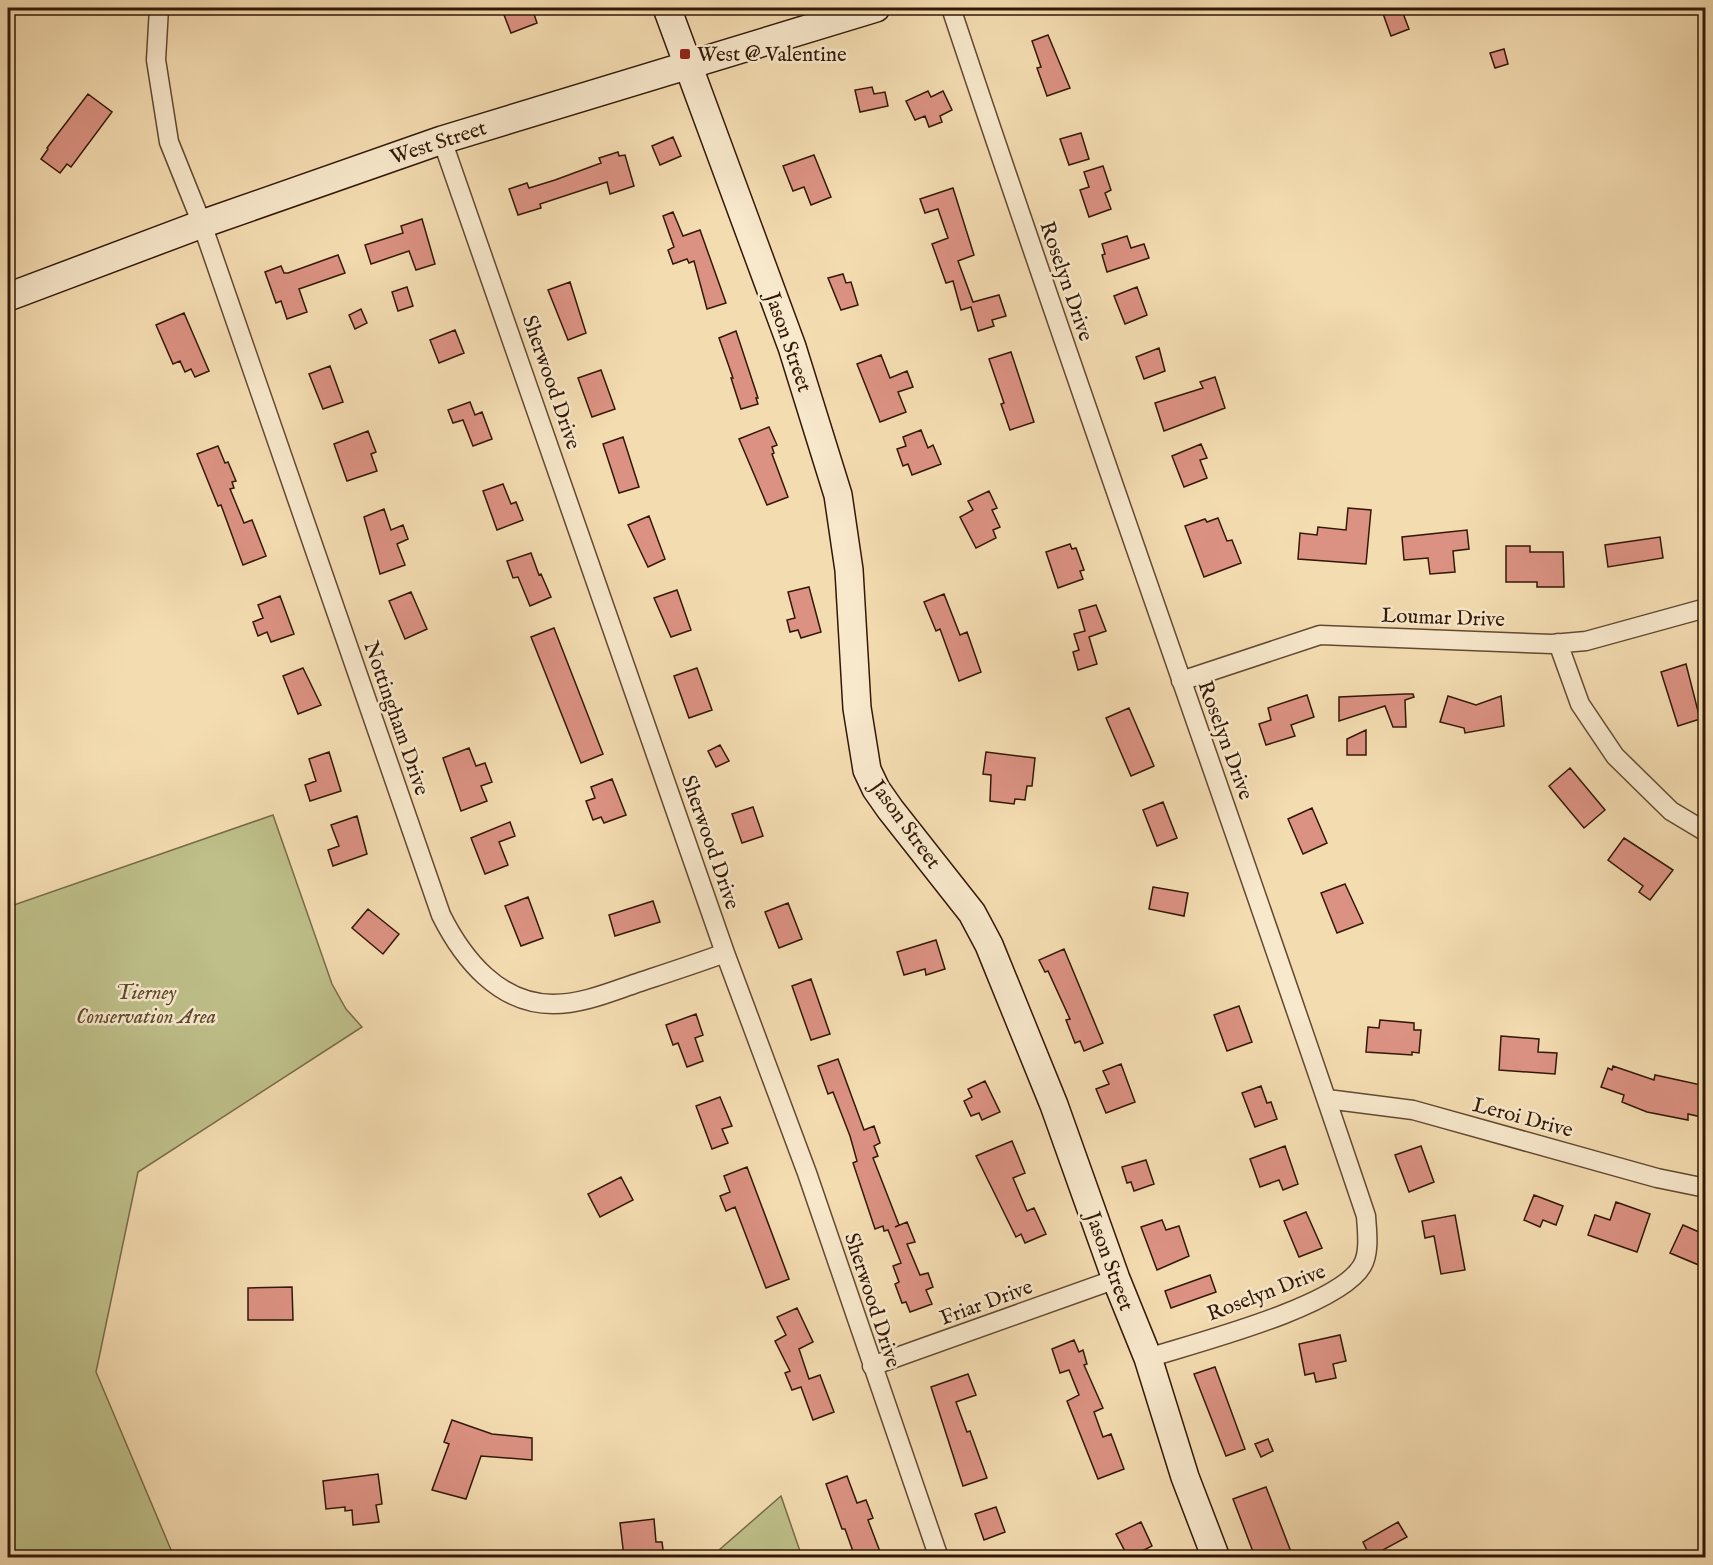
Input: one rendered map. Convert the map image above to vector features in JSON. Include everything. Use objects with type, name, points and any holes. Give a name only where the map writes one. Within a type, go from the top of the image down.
[{"type":"street","name":"Nottingham Drive","points":[[159,8],[156,60],[169,142],[202,224],[441,915],[459,948],[487,979],[510,993],[533,1002],[555,1004],[604,994],[725,953]]},
{"type":"street","name":"Jason Street","points":[[667,8],[792,347],[838,495],[849,570],[857,708],[867,770],[876,789],[890,809],[972,913],[989,945],[1054,1106],[1116,1279],[1148,1358],[1185,1477],[1216,1557]]},
{"type":"street","name":"West Street","points":[[8,297],[202,224],[442,140],[876,8]]},
{"type":"street","name":"Roselyn Drive","points":[[951,8],[1044,287],[1366,1216],[1367,1245],[1363,1266],[1341,1288],[1304,1306],[1148,1358]]},
{"type":"street","name":"Sherwood Drive","points":[[442,140],[725,953],[807,1173],[939,1557]]},
{"type":"street","name":"Loumar Drive","points":[[1181,681],[1320,635],[1558,643],[1586,641],[1706,608]]},
{"type":"street","points":[[1558,643],[1580,704],[1615,756],[1671,812],[1706,832]]},
{"type":"street","name":"Leroi Drive","points":[[1327,1099],[1413,1110],[1657,1178],[1706,1188]]},
{"type":"street","name":"Friar Drive","points":[[872,1366],[1116,1279]]},
{"type":"green space","name":"Tierney Conservation Area","points":[[273,815],[332,984],[346,1009],[362,1027],[138,1172],[96,1372],[174,1557],[8,1557],[8,907]]},
{"type":"green space","points":[[781,1496],[802,1557],[711,1557]]},
{"type":"building","points":[[522,8],[532,8],[537,23],[511,33],[504,15]]},
{"type":"building","points":[[1381,8],[1401,8],[1409,29],[1391,36]]},
{"type":"building","points":[[1048,35],[1070,88],[1047,96],[1037,68],[1041,67],[1032,41]]},
{"type":"building","points":[[1504,49],[1508,64],[1495,68],[1490,53]]},
{"type":"building","points":[[872,87],[874,94],[885,92],[888,106],[860,112],[855,90]]},
{"type":"building","points":[[928,91],[931,97],[943,91],[952,110],[940,116],[942,122],[929,127],[925,116],[915,120],[906,101]]},
{"type":"building","points":[[88,94],[112,112],[71,167],[67,164],[60,173],[41,159]]},
{"type":"building","points":[[1081,133],[1089,159],[1069,165],[1060,139]]},
{"type":"building","points":[[673,137],[681,156],[660,165],[652,146]]},
{"type":"building","points":[[618,152],[619,156],[625,155],[634,186],[610,194],[607,182],[540,204],[541,208],[518,215],[509,189],[527,183],[529,188],[555,180],[601,163],[599,158]]},
{"type":"building","points":[[814,155],[831,197],[811,205],[804,187],[793,191],[783,166]]},
{"type":"building","points":[[1103,166],[1111,190],[1105,193],[1111,209],[1089,217],[1080,190],[1089,187],[1084,172]]},
{"type":"building","points":[[953,188],[974,255],[958,261],[973,302],[999,295],[1006,316],[992,320],[994,326],[978,331],[971,307],[961,310],[953,281],[946,283],[932,244],[948,238],[938,209],[925,213],[920,199]]},
{"type":"building","points":[[673,212],[683,236],[700,230],[726,303],[707,309],[694,261],[689,263],[687,259],[673,264],[668,250],[674,247],[663,216]]},
{"type":"building","points":[[422,219],[435,264],[416,270],[409,251],[371,264],[365,245],[403,233],[401,226]]},
{"type":"building","points":[[1127,236],[1131,248],[1144,244],[1149,258],[1107,272],[1102,255],[1105,254],[1102,244]]},
{"type":"building","points":[[338,255],[345,273],[299,289],[307,312],[287,319],[281,301],[276,303],[265,272],[281,266],[284,273],[288,273]]},
{"type":"building","points":[[843,274],[846,283],[851,282],[858,305],[841,310],[828,278]]},
{"type":"building","points":[[570,282],[586,333],[568,340],[548,290]]},
{"type":"building","points":[[407,287],[413,306],[398,311],[392,292]]},
{"type":"building","points":[[1137,287],[1147,315],[1125,324],[1114,296]]},
{"type":"building","points":[[361,309],[367,323],[355,329],[349,315]]},
{"type":"building","points":[[184,313],[209,371],[195,377],[191,369],[185,372],[180,361],[173,364],[156,325]]},
{"type":"building","points":[[455,330],[464,353],[439,363],[430,340]]},
{"type":"building","points":[[736,331],[758,398],[756,398],[758,404],[741,409],[719,338]]},
{"type":"building","points":[[1159,348],[1165,371],[1144,379],[1136,357]]},
{"type":"building","points":[[1011,352],[1034,422],[1010,430],[1001,404],[1004,403],[989,359]]},
{"type":"building","points":[[881,355],[890,378],[907,371],[913,387],[898,392],[906,412],[880,422],[857,364]]},
{"type":"building","points":[[330,366],[343,402],[323,409],[309,374]]},
{"type":"building","points":[[601,370],[615,409],[592,417],[578,378]]},
{"type":"building","points":[[1215,377],[1225,408],[1164,431],[1155,403],[1203,388],[1200,382]]},
{"type":"building","points":[[470,402],[475,415],[482,412],[492,439],[473,446],[463,420],[453,423],[448,410]]},
{"type":"building","points":[[769,427],[777,445],[772,447],[774,453],[772,454],[788,497],[767,505],[739,439]]},
{"type":"building","points":[[921,430],[928,448],[933,445],[941,464],[912,475],[908,464],[903,466],[897,449],[906,446],[903,437]]},
{"type":"building","points":[[368,431],[376,452],[371,454],[377,471],[347,481],[334,444]]},
{"type":"building","points":[[623,437],[639,487],[619,493],[603,444]]},
{"type":"building","points":[[1201,444],[1207,458],[1200,460],[1207,478],[1184,487],[1172,456]]},
{"type":"building","points":[[218,446],[236,481],[232,482],[234,488],[230,489],[244,523],[252,520],[266,556],[243,565],[221,505],[218,506],[197,454]]},
{"type":"building","points":[[503,484],[511,504],[516,502],[523,520],[497,530],[483,491]]},
{"type":"building","points":[[989,491],[997,508],[992,510],[1000,527],[993,530],[996,538],[976,548],[960,517],[973,510],[968,501]]},
{"type":"building","points":[[1348,508],[1371,510],[1366,564],[1298,559],[1300,533],[1317,535],[1318,527],[1346,530]]},
{"type":"building","points":[[384,509],[391,530],[403,525],[408,539],[397,544],[405,565],[380,574],[364,517]]},
{"type":"building","points":[[649,516],[665,559],[648,567],[628,525]]},
{"type":"building","points":[[1218,518],[1227,541],[1232,540],[1241,563],[1204,577],[1185,526],[1205,519],[1207,522]]},
{"type":"building","points":[[1467,530],[1469,549],[1453,551],[1455,572],[1430,574],[1428,558],[1404,560],[1402,537]]},
{"type":"building","points":[[1660,537],[1663,558],[1608,567],[1605,545]]},
{"type":"building","points":[[1070,544],[1072,549],[1076,548],[1084,570],[1080,571],[1083,579],[1058,588],[1046,552]]},
{"type":"building","points":[[1506,546],[1530,546],[1530,552],[1563,552],[1564,587],[1537,587],[1537,582],[1506,582]]},
{"type":"building","points":[[531,553],[539,575],[541,574],[551,597],[530,606],[518,577],[513,578],[507,561]]},
{"type":"building","points":[[809,587],[821,632],[801,638],[798,630],[790,632],[787,620],[795,618],[788,592]]},
{"type":"building","points":[[677,590],[691,630],[671,637],[654,598]]},
{"type":"building","points":[[411,592],[427,629],[405,639],[389,601]]},
{"type":"building","points":[[944,594],[960,635],[967,632],[981,672],[959,681],[940,629],[936,631],[924,602]]},
{"type":"building","points":[[280,596],[294,634],[271,642],[267,632],[258,636],[253,622],[263,618],[258,605]]},
{"type":"building","points":[[1096,605],[1106,631],[1089,637],[1097,664],[1078,670],[1073,652],[1079,650],[1074,634],[1085,631],[1079,610]]},
{"type":"building","points":[[554,628],[603,754],[581,763],[531,637]]},
{"type":"building","points":[[1686,664],[1700,719],[1678,726],[1661,672]]},
{"type":"building","points":[[303,668],[321,705],[298,714],[283,676]]},
{"type":"building","points":[[697,668],[712,710],[689,718],[674,676]]},
{"type":"building","points":[[1413,694],[1414,697],[1405,700],[1406,727],[1393,727],[1385,706],[1339,721],[1339,697]]},
{"type":"building","points":[[1307,695],[1314,717],[1291,725],[1295,736],[1266,745],[1259,724],[1271,720],[1268,708]]},
{"type":"building","points":[[1448,696],[1476,705],[1501,696],[1504,726],[1465,733],[1464,728],[1440,722]]},
{"type":"building","points":[[1129,708],[1154,766],[1131,776],[1106,718]]},
{"type":"building","points":[[1366,730],[1366,755],[1347,755],[1347,739]]},
{"type":"building","points":[[720,745],[729,761],[716,767],[708,751]]},
{"type":"building","points":[[469,748],[476,766],[485,763],[492,782],[481,786],[487,801],[461,811],[443,758]]},
{"type":"building","points":[[329,752],[341,791],[310,801],[305,785],[316,781],[309,759]]},
{"type":"building","points":[[986,752],[1035,758],[1032,786],[1027,786],[1025,800],[1015,799],[1014,804],[990,801],[991,775],[983,774]]},
{"type":"building","points":[[1570,768],[1605,810],[1584,828],[1549,786]]},
{"type":"building","points":[[612,779],[626,815],[604,823],[601,817],[593,820],[586,801],[595,798],[591,787]]},
{"type":"building","points":[[1163,802],[1177,838],[1157,846],[1143,810]]},
{"type":"building","points":[[753,807],[763,836],[742,843],[732,814]]},
{"type":"building","points":[[1312,808],[1327,843],[1303,854],[1288,819]]},
{"type":"building","points":[[357,816],[367,854],[333,866],[328,850],[339,846],[331,825]]},
{"type":"building","points":[[510,822],[515,836],[499,842],[508,865],[485,874],[471,838]]},
{"type":"building","points":[[1624,838],[1673,870],[1650,900],[1639,892],[1643,886],[1608,860]]},
{"type":"building","points":[[1345,884],[1363,923],[1337,933],[1321,893]]},
{"type":"building","points":[[1153,887],[1188,893],[1184,916],[1149,909]]},
{"type":"building","points":[[528,897],[543,938],[521,946],[505,906]]},
{"type":"building","points":[[653,901],[660,922],[615,936],[609,915]]},
{"type":"building","points":[[788,903],[802,939],[779,948],[765,912]]},
{"type":"building","points":[[368,909],[399,934],[383,954],[352,928]]},
{"type":"building","points":[[936,940],[945,969],[926,975],[925,969],[904,975],[897,952]]},
{"type":"building","points":[[1064,949],[1103,1043],[1084,1051],[1080,1041],[1075,1043],[1066,1020],[1070,1019],[1048,971],[1045,972],[1039,960]]},
{"type":"building","points":[[811,979],[830,1034],[811,1040],[792,986]]},
{"type":"building","points":[[1239,1006],[1252,1042],[1227,1051],[1214,1015]]},
{"type":"building","points":[[696,1014],[703,1035],[695,1038],[703,1061],[687,1067],[678,1043],[673,1045],[666,1025]]},
{"type":"building","points":[[1380,1020],[1414,1023],[1414,1030],[1421,1030],[1419,1053],[1412,1052],[1412,1055],[1366,1052],[1368,1027],[1379,1028]]},
{"type":"building","points":[[1501,1036],[1539,1039],[1538,1052],[1557,1053],[1555,1074],[1499,1070]]},
{"type":"building","points":[[838,1059],[864,1130],[874,1126],[880,1143],[874,1146],[878,1156],[873,1158],[899,1225],[895,1227],[907,1222],[915,1242],[907,1244],[920,1275],[928,1273],[933,1287],[926,1290],[932,1304],[910,1312],[906,1302],[902,1303],[895,1284],[899,1282],[893,1266],[901,1263],[888,1230],[884,1231],[883,1226],[875,1229],[853,1163],[857,1161],[850,1136],[833,1092],[828,1094],[818,1066]]},
{"type":"building","points":[[1121,1064],[1135,1102],[1106,1113],[1096,1089],[1109,1084],[1103,1071]]},
{"type":"building","points":[[1613,1066],[1654,1080],[1655,1075],[1706,1086],[1706,1118],[1688,1114],[1688,1120],[1647,1112],[1622,1102],[1624,1095],[1601,1087],[1608,1068],[1612,1070]]},
{"type":"building","points":[[985,1081],[1000,1112],[982,1120],[979,1113],[971,1116],[964,1101],[972,1097],[968,1089]]},
{"type":"building","points":[[1261,1086],[1267,1103],[1271,1102],[1277,1119],[1255,1127],[1242,1093]]},
{"type":"building","points":[[720,1097],[732,1126],[722,1129],[728,1143],[712,1149],[696,1106]]},
{"type":"building","points":[[1012,1141],[1025,1173],[1013,1178],[1027,1211],[1034,1208],[1046,1234],[1025,1243],[1021,1234],[1016,1237],[976,1156]]},
{"type":"building","points":[[1285,1146],[1298,1184],[1283,1190],[1279,1180],[1260,1187],[1250,1159]]},
{"type":"building","points":[[1421,1146],[1434,1182],[1409,1192],[1395,1155]]},
{"type":"building","points":[[1146,1160],[1154,1184],[1134,1191],[1131,1182],[1127,1183],[1122,1167]]},
{"type":"building","points":[[747,1167],[789,1279],[766,1288],[735,1207],[726,1211],[720,1196],[730,1192],[724,1176]]},
{"type":"building","points":[[621,1177],[633,1200],[600,1217],[588,1194]]},
{"type":"building","points":[[1534,1195],[1563,1206],[1556,1225],[1543,1220],[1540,1227],[1524,1220]]},
{"type":"building","points":[[1616,1202],[1650,1214],[1637,1252],[1588,1235],[1595,1215],[1610,1220]]},
{"type":"building","points":[[1306,1212],[1322,1248],[1299,1257],[1284,1221]]},
{"type":"building","points":[[1455,1215],[1465,1270],[1441,1274],[1434,1236],[1425,1238],[1422,1221]]},
{"type":"building","points":[[1162,1220],[1166,1230],[1179,1226],[1189,1256],[1157,1270],[1141,1227]]},
{"type":"building","points":[[1683,1225],[1706,1235],[1706,1268],[1670,1253]]},
{"type":"building","points":[[1210,1275],[1216,1292],[1171,1308],[1165,1291]]},
{"type":"building","points":[[292,1287],[293,1320],[248,1320],[248,1288]]},
{"type":"building","points":[[797,1308],[813,1342],[799,1349],[809,1379],[820,1375],[834,1412],[813,1420],[801,1387],[792,1390],[785,1373],[790,1371],[775,1341],[786,1335],[777,1317]]},
{"type":"building","points":[[1340,1335],[1346,1361],[1333,1364],[1336,1378],[1316,1382],[1314,1373],[1305,1375],[1299,1344]]},
{"type":"building","points":[[1074,1340],[1079,1352],[1083,1350],[1087,1364],[1084,1365],[1103,1408],[1094,1412],[1103,1437],[1111,1434],[1124,1469],[1098,1479],[1067,1401],[1079,1395],[1069,1370],[1060,1373],[1052,1349]]},
{"type":"building","points":[[1215,1367],[1245,1449],[1226,1456],[1194,1374]]},
{"type":"building","points":[[968,1374],[976,1395],[956,1402],[967,1432],[970,1431],[987,1478],[963,1486],[931,1387]]},
{"type":"building","points":[[452,1420],[492,1434],[532,1438],[532,1460],[481,1456],[466,1499],[432,1490],[449,1444],[444,1442]]},
{"type":"building","points":[[1268,1439],[1273,1451],[1261,1457],[1255,1444]]},
{"type":"building","points":[[378,1474],[382,1504],[376,1505],[379,1522],[353,1525],[352,1510],[345,1511],[345,1507],[326,1509],[323,1481]]},
{"type":"building","points":[[847,1476],[857,1503],[866,1500],[873,1518],[868,1520],[882,1557],[855,1557],[845,1529],[842,1529],[826,1484]]},
{"type":"building","points":[[1266,1487],[1293,1557],[1255,1557],[1233,1499]]},
{"type":"building","points":[[996,1507],[1005,1532],[984,1540],[975,1514]]},
{"type":"building","points":[[654,1519],[656,1542],[662,1542],[664,1557],[624,1557],[620,1523]]},
{"type":"building","points":[[1141,1522],[1152,1546],[1140,1552],[1143,1557],[1128,1557],[1116,1534]]},
{"type":"building","points":[[1398,1522],[1407,1537],[1370,1557],[1363,1542]]},
{"type":"place","name":"West @ Valentine","points":[[685,54]]}]
